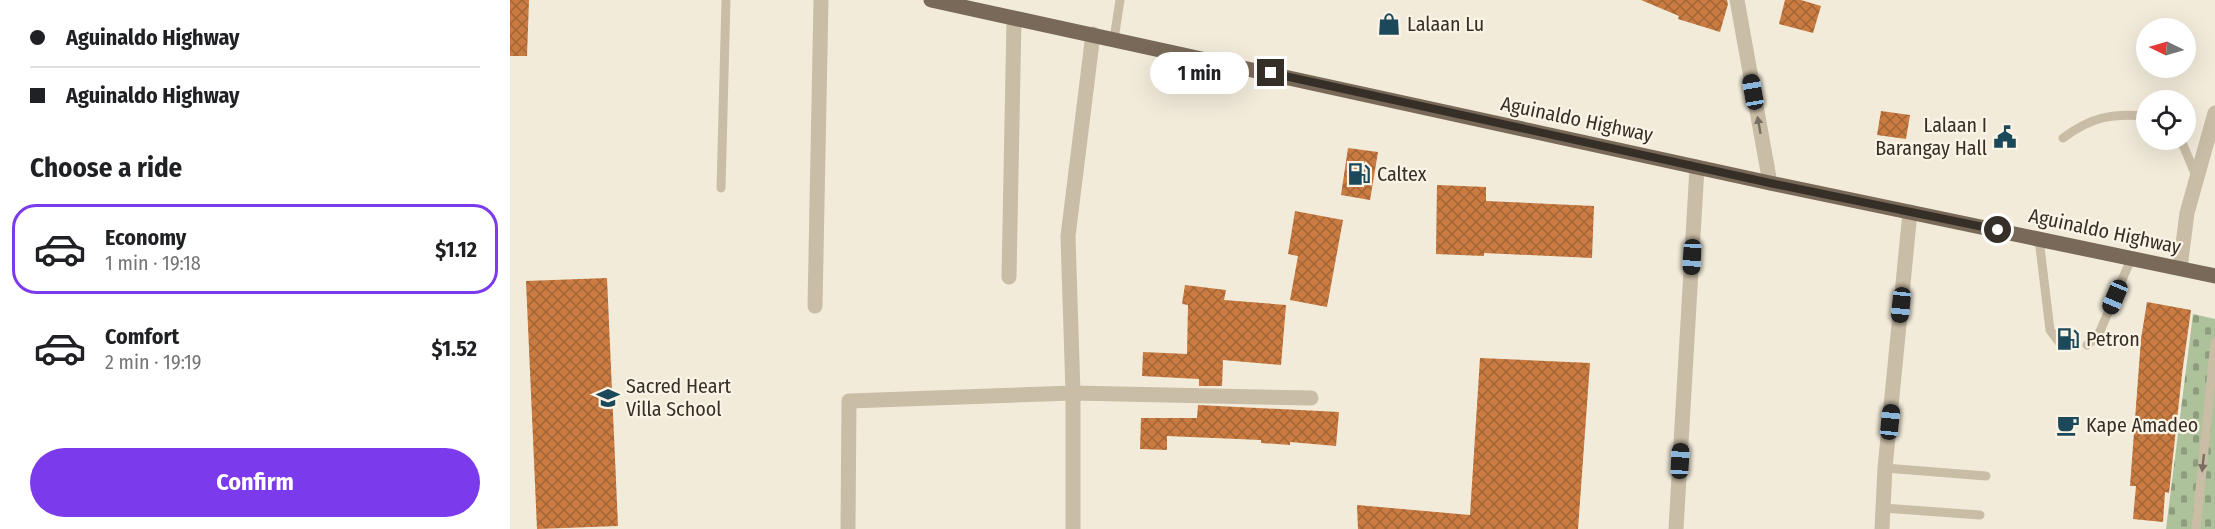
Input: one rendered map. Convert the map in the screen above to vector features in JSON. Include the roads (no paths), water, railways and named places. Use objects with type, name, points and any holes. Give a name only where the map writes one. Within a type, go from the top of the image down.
[{"type":"main road","name":"Aguinaldo Highway","points":[[931,0],[1770,183],[2215,276]]},
{"type":"street","points":[[815,306],[821,0]]},
{"type":"street","points":[[1737,0],[1770,183]]},
{"type":"street","points":[[1009,277],[1014,19]]},
{"type":"street","points":[[1073,529],[1073,393],[1068,236],[1093,34]]},
{"type":"street","points":[[2180,268],[2187,213],[2215,113]]},
{"type":"street","points":[[1676,529],[1697,167]]},
{"type":"street","points":[[1882,529],[1885,468],[1910,212]]},
{"type":"street","points":[[848,529],[849,401],[1073,393],[1311,398]]},
{"type":"lane","points":[[721,188],[726,0]]},
{"type":"lane","points":[[1114,39],[1120,0]]},
{"type":"lane","points":[[2063,138],[2079,126],[2103,117],[2121,114],[2136,115]]},
{"type":"lane","points":[[2185,150],[2196,178]]},
{"type":"lane","points":[[2039,239],[2050,330],[2059,342]]},
{"type":"lane","points":[[2086,345],[2098,336],[2131,259]]},
{"type":"lane","points":[[2196,529],[2215,342]]},
{"type":"lane","points":[[1885,468],[1986,476]]},
{"type":"lane","points":[[1883,508],[1980,515]]},
{"type":"place","name":"Lalaan Lu","points":[[1389,24]]},
{"type":"place","name":"Lalaan I Barangay Hall","points":[[2005,137]]},
{"type":"place","name":"Caltex","points":[[1359,174]]},
{"type":"place","name":"Petron","points":[[2068,339]]},
{"type":"place","name":"Sacred Heart Villa School","points":[[608,398]]},
{"type":"place","name":"Kape Amadeo","points":[[2068,425]]}]
